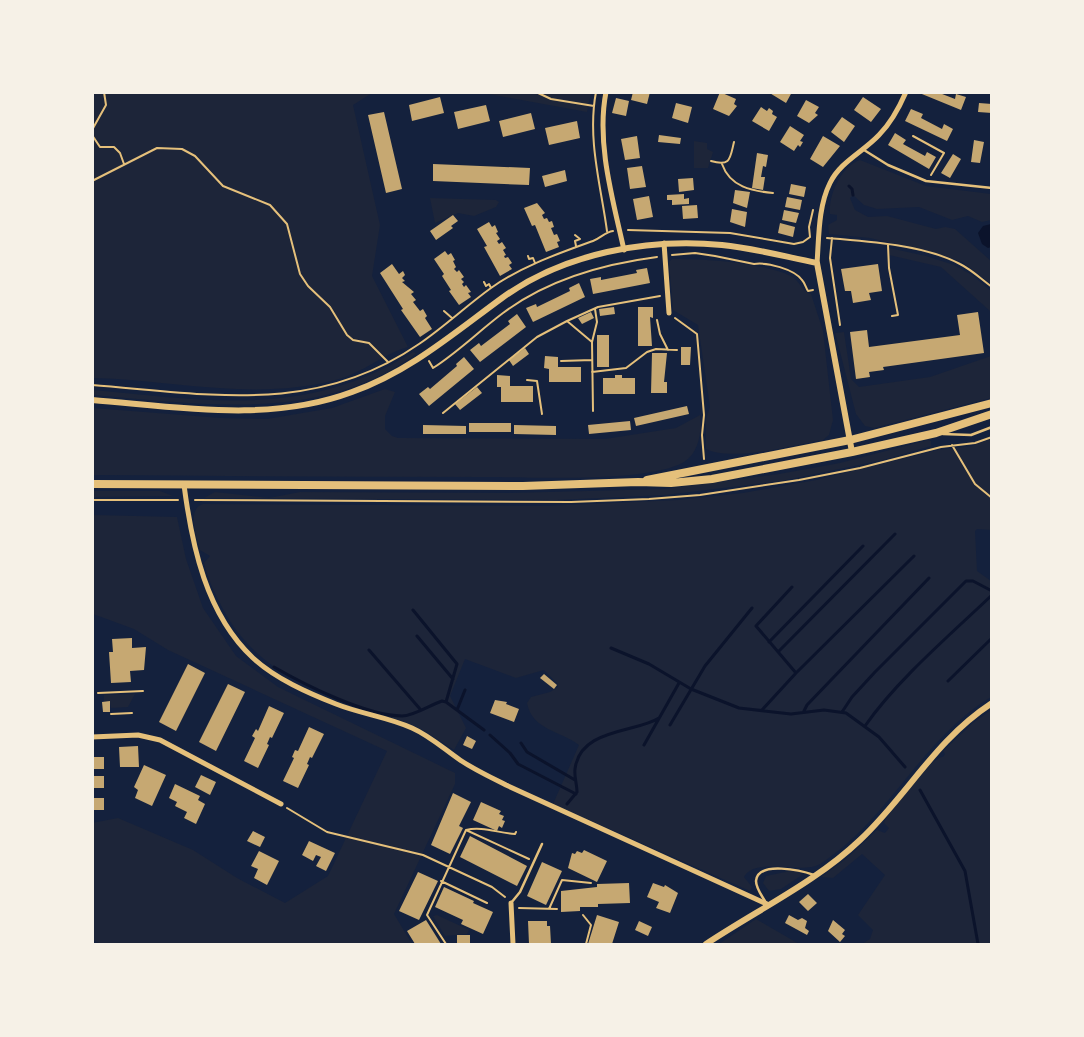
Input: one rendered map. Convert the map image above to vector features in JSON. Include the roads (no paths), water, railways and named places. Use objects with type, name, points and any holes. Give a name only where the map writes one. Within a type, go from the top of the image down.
[{"type":"main road","points":[[638,482],[850,440],[992,404]]},
{"type":"main road","points":[[92,484],[523,486],[638,482],[671,483],[712,480],[936,433],[992,414]]},
{"type":"street","points":[[606,92],[604,137],[624,250]]},
{"type":"street","points":[[852,452],[817,264],[823,207],[830,184],[845,163],[886,127],[897,111],[906,92]]},
{"type":"street","points":[[92,400],[234,411],[295,408],[324,402],[374,384],[425,355],[533,278],[597,254],[664,243],[723,245],[817,264]]},
{"type":"street","points":[[664,243],[669,314]]},
{"type":"street","points":[[184,485],[197,559],[220,615],[235,637],[254,658],[274,674],[338,704],[410,727],[424,734],[477,771],[506,786],[767,904]]},
{"type":"street","points":[[706,944],[814,875],[860,840],[940,747],[966,722],[992,703]]},
{"type":"street","points":[[92,736],[138,735],[160,740],[281,804]]},
{"type":"street","points":[[512,906],[513,944]]},
{"type":"lane","points":[[863,149],[888,165],[926,181],[992,188]]},
{"type":"lane","points":[[936,433],[967,436],[992,427]]},
{"type":"lane","points":[[512,906],[542,844]]},
{"type":"lane","points":[[767,904],[757,887],[757,878],[760,874],[774,869],[788,869],[814,875]]},
{"type":"waterway","points":[[849,186],[852,189],[853,195]]},
{"type":"waterway","points":[[778,652],[895,534]]},
{"type":"waterway","points":[[769,642],[863,546]]},
{"type":"waterway","points":[[796,673],[914,556]]},
{"type":"waterway","points":[[804,711],[807,705],[929,578]]},
{"type":"waterway","points":[[842,712],[852,697],[875,672],[966,581],[973,581],[992,591]]},
{"type":"waterway","points":[[762,710],[796,673],[756,626],[792,587]]},
{"type":"waterway","points":[[865,726],[908,675],[992,595]]},
{"type":"waterway","points":[[670,725],[705,666],[752,608]]},
{"type":"waterway","points":[[413,610],[457,664],[446,702],[484,730]]},
{"type":"waterway","points":[[417,636],[453,679]]},
{"type":"waterway","points":[[948,681],[992,638]]},
{"type":"waterway","points":[[611,648],[649,664],[691,689],[739,708],[791,714],[824,710],[846,713],[879,737],[905,767]]},
{"type":"waterway","points":[[369,650],[420,709]]},
{"type":"waterway","points":[[274,667],[336,698],[388,715],[407,716],[442,701],[446,702]]},
{"type":"waterway","points":[[644,745],[679,683]]},
{"type":"waterway","points":[[457,710],[465,690]]},
{"type":"waterway","points":[[567,804],[577,792],[575,769],[579,756],[587,746],[610,734],[649,723],[659,718]]},
{"type":"waterway","points":[[490,735],[510,753],[518,764],[576,794]]},
{"type":"waterway","points":[[521,743],[527,752],[575,780]]},
{"type":"waterway","points":[[920,790],[965,871],[978,944]]}]
